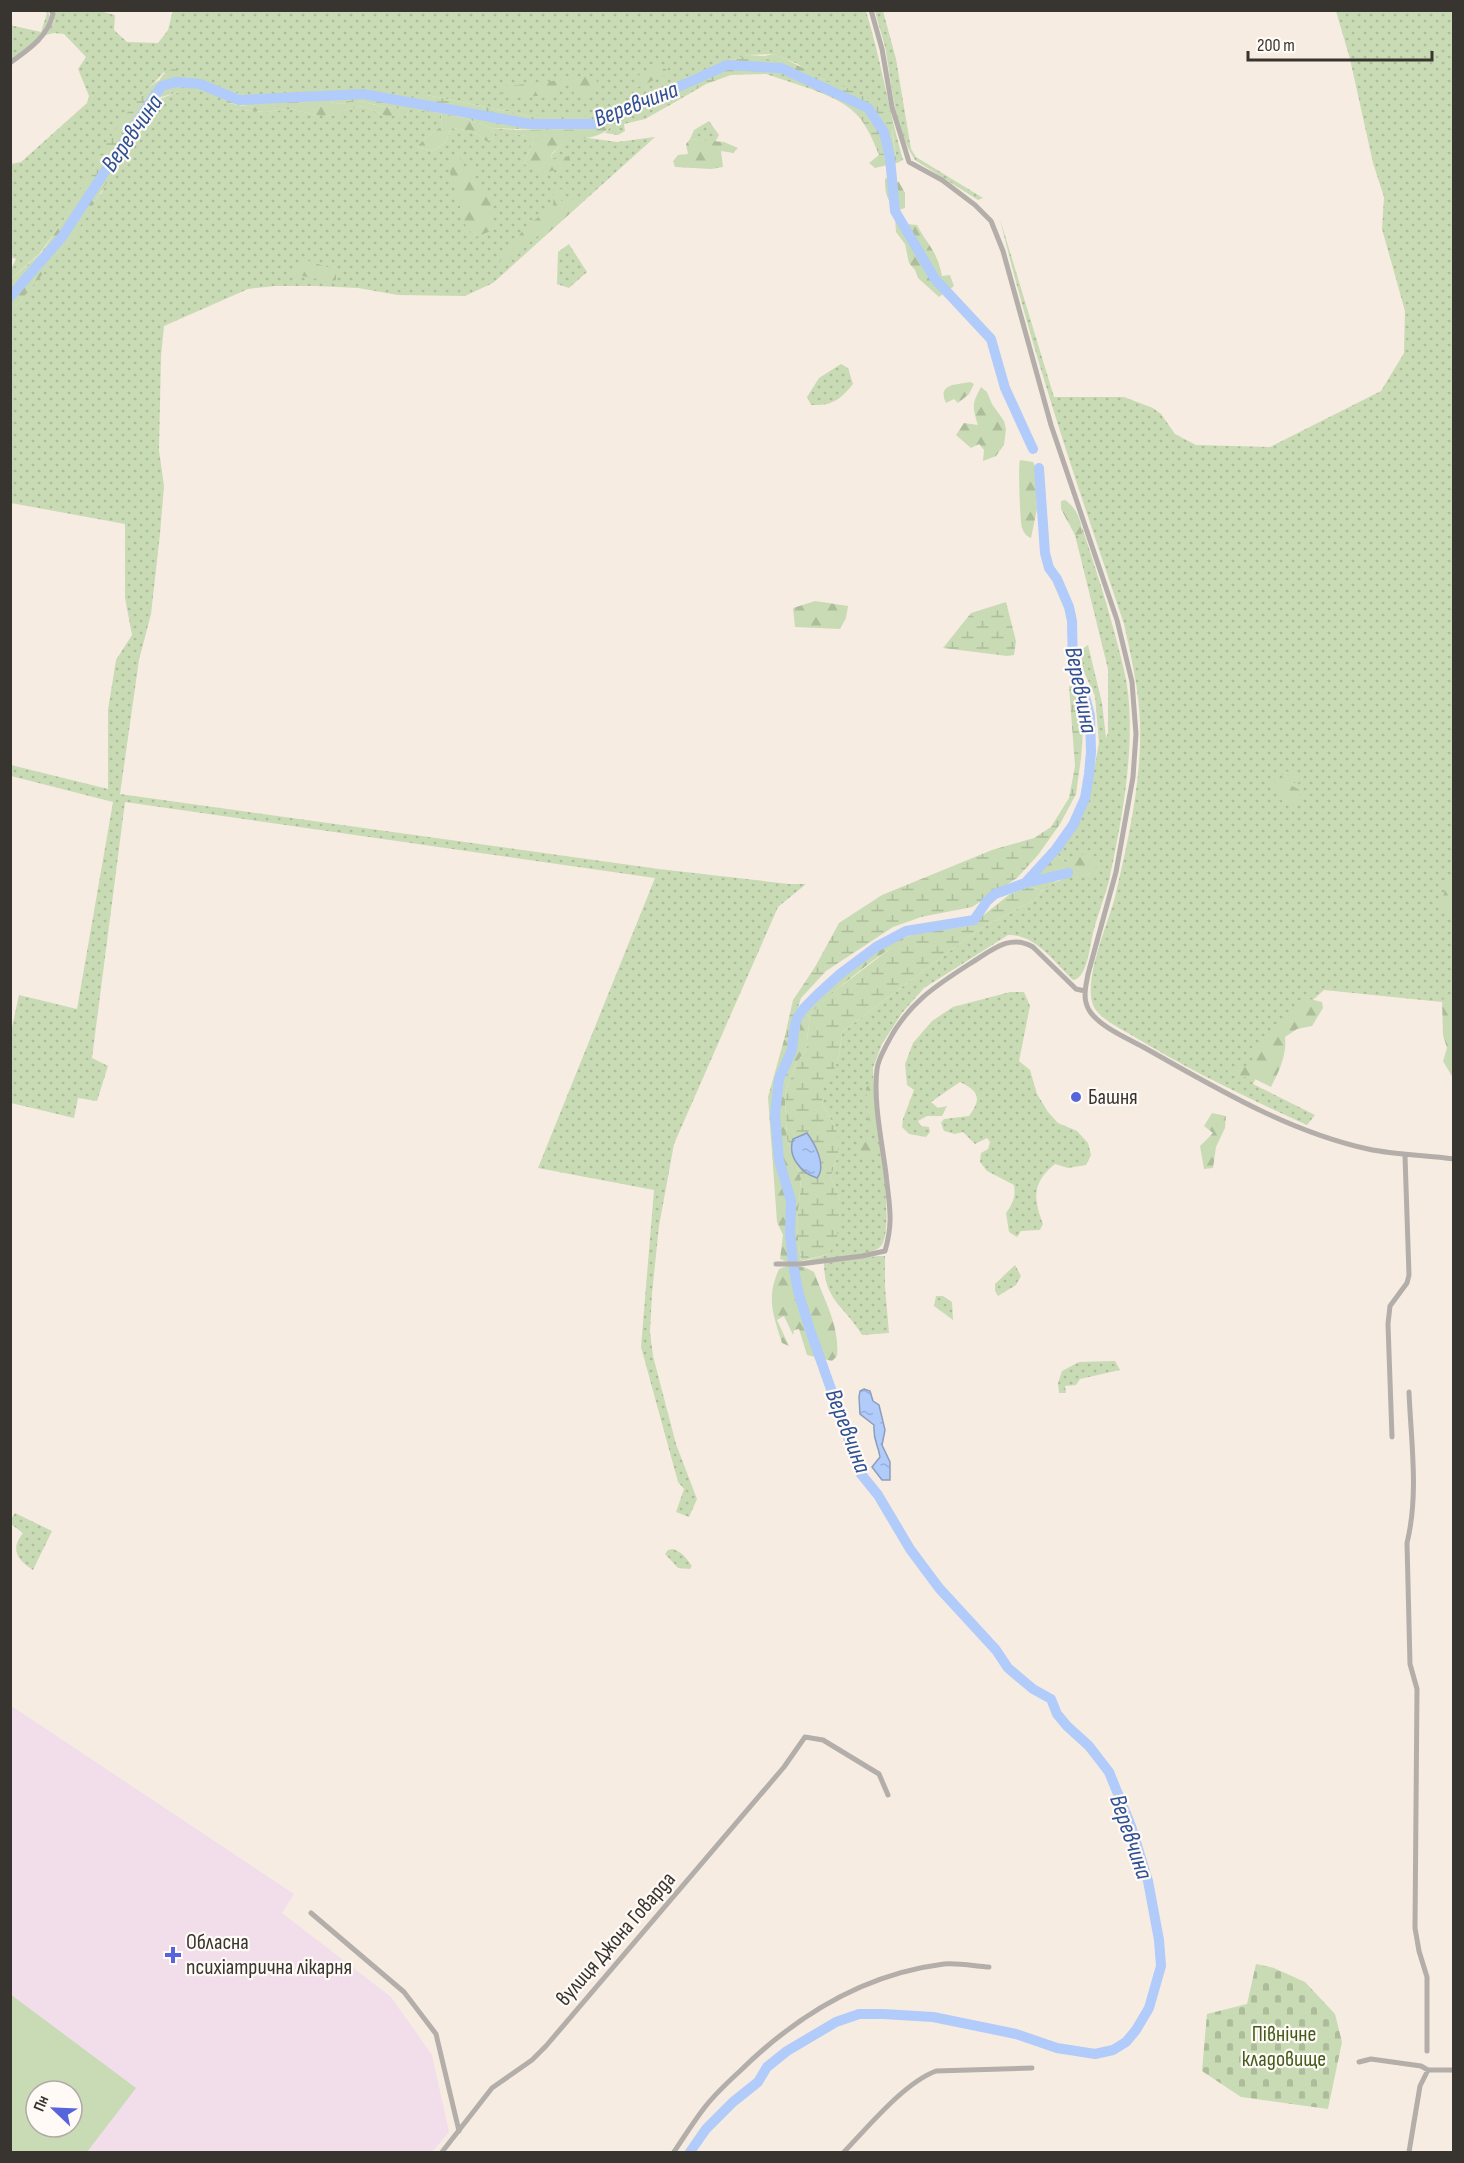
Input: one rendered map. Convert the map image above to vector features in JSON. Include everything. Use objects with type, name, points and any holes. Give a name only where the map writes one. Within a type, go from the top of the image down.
[{"type":"street","points":[[871,10],[882,49],[892,107],[909,162],[942,180],[975,205],[991,221],[1003,251],[1051,425],[1117,620],[1132,682],[1136,734],[1133,777],[1116,872],[1085,992],[1089,1010],[1104,1024],[1240,1101],[1316,1134],[1368,1149],[1405,1156],[1454,1159]]},
{"type":"street","points":[[10,63],[37,44],[51,23],[52,12]]},
{"type":"street","points":[[776,1264],[800,1264],[885,1251],[892,1221],[878,1104],[878,1066],[895,1028],[918,1000],[932,988],[994,949],[1013,941],[1026,943],[1033,947],[1076,990],[1085,992]]},
{"type":"street","points":[[1392,1437],[1388,1324],[1390,1306],[1407,1283],[1409,1275],[1405,1156]]},
{"type":"street","points":[[1409,1392],[1413,1498],[1407,1543],[1410,1664],[1417,1689],[1415,1928],[1427,1977],[1426,2051]]},
{"type":"street","name":"вулиця Джона Говарда","points":[[442,2152],[492,2088],[532,2060],[546,2046],[784,1767],[805,1737],[822,1740],[879,1774],[888,1795]]},
{"type":"street","points":[[311,1913],[404,1992],[436,2034],[459,2132]]},
{"type":"street","points":[[674,2152],[705,2107],[761,2050],[823,2005],[856,1987],[891,1975],[944,1964],[989,1967]]},
{"type":"street","points":[[1359,2062],[1371,2059],[1420,2066],[1428,2070],[1454,2070]]},
{"type":"street","points":[[844,2152],[911,2085],[926,2075],[936,2071],[1032,2068]]},
{"type":"street","points":[[1409,2152],[1420,2086],[1428,2070]]},
{"type":"shaded area","name":"Обласна психіатрична лікарня","points":[[10,1705],[294,1894],[282,1913],[391,1997],[432,2055],[449,2132],[432,2152],[11,2152]]},
{"type":"green space","points":[[173,10],[866,11],[903,160],[897,163],[891,121],[879,106],[852,91],[807,72],[798,64],[773,54],[748,55],[720,63],[633,103],[590,116],[529,116],[427,95],[399,95],[363,90],[248,96],[222,89],[220,97],[228,103],[231,109],[265,112],[289,109],[321,116],[346,114],[344,110],[362,106],[386,116],[407,116],[409,109],[441,113],[442,126],[417,147],[433,151],[445,143],[451,128],[473,131],[487,142],[495,136],[492,128],[516,130],[516,134],[541,139],[533,142],[524,164],[551,160],[552,154],[565,141],[564,138],[588,138],[617,142],[662,136],[655,137],[493,283],[465,296],[398,295],[358,288],[275,286],[248,289],[164,326],[159,450],[164,486],[160,534],[151,614],[139,660],[120,794],[659,869],[806,884],[778,907],[674,1144],[659,1226],[650,1332],[653,1356],[676,1444],[697,1499],[689,1517],[676,1512],[684,1489],[678,1482],[641,1347],[654,1190],[538,1168],[655,878],[125,802],[92,1058],[108,1066],[97,1101],[78,1098],[74,1118],[11,1103],[11,1032],[19,995],[77,1009],[113,802],[11,776],[11,765],[108,789],[108,710],[116,660],[132,635],[125,598],[125,524],[11,503],[11,307],[18,304],[102,192],[108,177],[124,159],[121,153],[156,100],[179,92],[164,72],[138,100],[105,147],[63,221],[40,253],[11,279],[11,269],[16,259],[11,257],[11,164],[21,162],[87,103],[89,96],[78,69],[86,57],[64,34],[45,35],[54,21],[54,11],[100,11],[115,15],[114,30],[127,42],[158,43],[168,30]]},
{"type":"green space","points":[[43,11],[48,11],[50,17],[43,33],[11,62],[10,25],[41,32],[47,13]]},
{"type":"green space","points":[[875,11],[883,11],[896,59],[911,149],[916,157],[983,198],[978,200],[915,160],[898,120],[885,47]]},
{"type":"green space","points":[[1336,11],[1453,11],[1454,976],[1452,1003],[1324,990],[1284,1026],[1253,1084],[1315,1115],[1307,1125],[1218,1083],[1114,1025],[1096,1010],[1092,1000],[1091,987],[1096,955],[1115,897],[1133,810],[1140,745],[1138,698],[1124,624],[1042,372],[1000,219],[1054,397],[1124,397],[1153,408],[1161,414],[1175,434],[1196,445],[1270,447],[1381,391],[1404,353],[1405,311],[1382,229],[1384,197],[1373,163],[1350,59]]},
{"type":"green space","points":[[773,54],[823,77],[815,82],[781,64],[776,66],[765,56]]},
{"type":"green space","points":[[748,55],[765,56],[776,66],[766,74],[731,75],[706,84],[677,101],[672,95],[594,129],[492,128],[465,118],[441,113],[386,107],[357,101],[341,104],[319,100],[278,107],[256,107],[228,103],[220,97],[222,89],[248,96],[358,91],[359,96],[389,101],[401,95],[427,95],[529,116],[590,116],[633,103],[720,63]]},
{"type":"green space","points":[[781,64],[815,82],[811,89],[766,74]]},
{"type":"green space","points":[[655,67],[666,69],[665,75],[636,88],[633,84],[637,76]]},
{"type":"green space","points":[[173,69],[181,71],[179,92],[161,97],[155,92],[158,84],[163,75]]},
{"type":"green space","points":[[596,76],[597,83],[588,95],[575,96],[568,84],[562,86],[554,95],[519,97],[501,93],[498,87]]},
{"type":"green space","points":[[821,78],[850,89],[869,99],[884,111],[891,121],[893,138],[888,136],[881,140],[887,158],[879,155],[868,130],[855,113],[837,100],[811,89]]},
{"type":"green space","points":[[159,80],[155,92],[161,97],[156,100],[121,153],[90,188],[91,177],[86,179],[109,139],[138,100]]},
{"type":"green space","points":[[358,91],[401,95],[390,101],[359,96]]},
{"type":"green space","points":[[672,95],[677,101],[645,119],[624,124],[625,131],[618,135],[605,133],[611,126],[609,123]]},
{"type":"green space","points":[[319,100],[341,104],[357,101],[409,109],[407,116],[386,116],[362,106],[345,110],[347,115],[321,116],[289,109],[265,112],[230,109],[228,103],[262,106]]},
{"type":"green space","points":[[441,113],[465,118],[492,128],[495,136],[487,142],[473,131],[451,128],[445,143],[433,151],[417,147],[442,126]]},
{"type":"green space","points":[[709,121],[719,135],[715,142],[690,139],[694,130]]},
{"type":"green space","points":[[609,123],[611,126],[601,134],[565,139],[566,141],[552,153],[551,160],[569,156],[571,163],[547,172],[531,169],[524,164],[533,142],[539,139],[516,134],[516,130],[594,129]]},
{"type":"green space","points":[[888,136],[893,138],[897,163],[875,168],[869,163],[879,155],[887,158],[881,140]]},
{"type":"green space","points":[[690,139],[724,142],[738,148],[733,153],[721,151],[723,167],[711,169],[675,167],[673,161],[678,155],[688,154],[686,144]]},
{"type":"green space","points":[[121,153],[124,159],[76,232],[18,304],[11,307],[11,279],[41,253],[63,221],[86,179],[91,176],[91,187]]},
{"type":"green space","points":[[458,153],[463,168],[472,164],[477,167],[472,179],[481,192],[490,195],[493,230],[476,237],[466,227],[447,162]]},
{"type":"green space","points":[[885,178],[899,182],[905,193],[905,208],[899,210],[889,200]]},
{"type":"green space","points":[[561,189],[564,191],[561,201],[575,200],[576,208],[548,233],[536,237],[504,263],[500,262],[526,226],[553,207],[554,193]]},
{"type":"green space","points":[[899,216],[907,224],[917,225],[935,254],[942,276],[950,275],[954,286],[939,297],[918,278],[909,263],[905,244],[896,232],[895,218]]},
{"type":"green space","points":[[569,244],[587,272],[569,288],[557,284],[558,252]]},
{"type":"green space","points":[[303,259],[336,270],[336,280],[328,285],[317,279],[294,274]]},
{"type":"green space","points":[[841,364],[848,368],[853,384],[835,401],[811,405],[807,397],[819,378]]},
{"type":"green space","points":[[970,382],[974,384],[969,394],[958,403],[954,399],[946,403],[944,392],[949,386]]},
{"type":"green space","points":[[981,387],[987,392],[1004,421],[1006,429],[1004,445],[996,456],[983,461],[984,450],[979,444],[971,448],[956,435],[964,423],[978,425],[974,405]]},
{"type":"green space","points":[[1020,460],[1033,462],[1035,466],[1037,509],[1031,538],[1024,533],[1021,524]]},
{"type":"green space","points":[[1065,500],[1078,515],[1082,534],[1075,535],[1061,509],[1061,501]]},
{"type":"green space","points":[[1082,527],[1106,601],[1123,667],[1130,726],[1128,770],[1118,837],[1109,881],[1085,967],[1078,978],[1073,980],[1036,944],[1018,936],[1008,935],[924,988],[902,1013],[882,1044],[873,1068],[876,1134],[879,1131],[886,1193],[884,1241],[879,1248],[864,1254],[801,1262],[829,1254],[840,1200],[831,1176],[838,1155],[838,1133],[823,1105],[820,1090],[837,1063],[842,1032],[978,930],[1036,899],[1054,883],[1091,874],[1067,864],[1056,853],[1075,826],[1089,795],[1099,743],[1095,696],[1083,670],[1081,650],[1088,645],[1102,703],[1106,738],[1108,733],[1108,669],[1075,535],[1082,534]]},
{"type":"green space","points":[[815,601],[848,606],[846,618],[840,629],[795,627],[793,608]]},
{"type":"green space","points":[[1006,602],[1016,641],[1014,655],[943,648],[971,613]]},
{"type":"green space","points":[[1069,686],[1086,689],[1076,794],[1060,824],[1038,855],[1017,878],[972,907],[921,917],[893,927],[826,971],[801,998],[789,1038],[784,1040],[793,1000],[815,967],[839,923],[882,895],[992,850],[1034,838],[1051,827],[1069,798],[1075,766]]},
{"type":"green space","points":[[1286,771],[1296,776],[1299,783],[1292,783],[1292,786],[1300,790],[1300,799],[1291,804],[1283,803],[1278,792],[1270,788],[1270,782],[1280,782],[1285,785],[1282,772]]},
{"type":"green space","points":[[1090,850],[1097,866],[1091,874],[1058,880],[1042,891],[1031,886],[1032,878],[1056,853],[1067,864]]},
{"type":"green space","points":[[1449,879],[1453,880],[1453,908],[1451,911],[1439,908]]},
{"type":"green space","points":[[1031,886],[1042,891],[1036,899],[978,930],[842,1032],[837,1063],[821,1090],[823,1105],[838,1133],[838,1155],[831,1176],[840,1200],[837,1239],[829,1254],[801,1261],[797,1227],[801,1178],[787,1139],[785,1094],[797,1062],[806,1050],[810,1014],[831,994],[896,944],[916,933],[970,926],[1010,894]]},
{"type":"green space","points":[[916,933],[887,950],[860,970],[810,1014],[806,1050],[797,1062],[785,1094],[787,1139],[801,1178],[797,1227],[801,1262],[787,1262],[780,1259],[783,1235],[777,1222],[768,1097],[784,1040],[789,1038],[790,1043],[784,1060],[789,1058],[800,1028],[800,1019],[814,999],[884,945]]},
{"type":"green space","points":[[1010,992],[1024,992],[1030,1006],[1019,1061],[1030,1070],[1037,1094],[1048,1112],[1058,1123],[1077,1131],[1088,1143],[1091,1155],[1086,1165],[1068,1168],[1055,1164],[1047,1171],[1038,1184],[1036,1198],[1043,1224],[1040,1230],[1021,1231],[1017,1237],[1009,1232],[1006,1213],[1015,1193],[1014,1185],[987,1171],[980,1162],[981,1153],[988,1149],[990,1142],[987,1138],[975,1144],[963,1132],[955,1134],[944,1131],[941,1123],[944,1119],[969,1116],[976,1105],[975,1092],[960,1082],[931,1102],[938,1108],[947,1106],[942,1116],[927,1116],[918,1121],[921,1126],[929,1127],[930,1132],[926,1137],[909,1134],[902,1127],[914,1090],[907,1085],[905,1064],[913,1043],[932,1021],[953,1007]]},
{"type":"green space","points":[[1453,995],[1453,1078],[1443,1061],[1447,1048],[1443,1035],[1442,1000]]},
{"type":"green space","points":[[1310,999],[1322,1002],[1323,1008],[1312,1026],[1297,1029],[1285,1037],[1284,1057],[1271,1087],[1255,1079],[1231,1075],[1226,1069],[1252,1065],[1254,1060],[1247,1052]]},
{"type":"green space","points":[[874,1082],[879,1131],[876,1134],[869,1124],[866,1088]]},
{"type":"green space","points":[[1212,1113],[1226,1116],[1225,1128],[1216,1147],[1213,1168],[1204,1169],[1200,1146],[1213,1133],[1204,1126]]},
{"type":"green space","points":[[868,1141],[877,1142],[877,1153],[870,1162],[863,1158],[859,1149],[860,1145]]},
{"type":"green space","points":[[885,1256],[889,1333],[862,1335],[831,1294],[827,1286],[824,1262]]},
{"type":"green space","points":[[1015,1265],[1021,1276],[1016,1285],[998,1296],[995,1284]]},
{"type":"green space","points":[[787,1266],[804,1267],[814,1272],[834,1324],[837,1356],[832,1361],[807,1355],[799,1329],[794,1330],[793,1335],[784,1316],[777,1320],[789,1346],[782,1343],[772,1298],[779,1269]]},
{"type":"green space","points":[[936,1296],[943,1296],[952,1302],[953,1320],[934,1306]]},
{"type":"green space","points":[[1115,1361],[1120,1370],[1080,1379],[1076,1385],[1065,1386],[1066,1393],[1059,1393],[1058,1383],[1062,1371],[1079,1362]]},
{"type":"green space","points":[[15,1513],[52,1531],[33,1570],[17,1554],[17,1544],[23,1533],[11,1524]]},
{"type":"green space","points":[[672,1549],[686,1558],[692,1566],[690,1569],[678,1568],[665,1554]]},
{"type":"green space","name":"Північне кладовище","points":[[1256,1964],[1274,1968],[1305,1982],[1335,2014],[1342,2042],[1328,2109],[1241,2097],[1202,2071],[1207,2014],[1247,2004]]},
{"type":"green space","points":[[10,1994],[136,2088],[87,2152],[11,2152]]},
{"type":"water","points":[[807,1133],[820,1161],[820,1173],[817,1178],[801,1168],[792,1152],[793,1139]]},
{"type":"water","points":[[864,1389],[870,1391],[873,1401],[879,1405],[885,1430],[882,1445],[890,1462],[890,1480],[882,1480],[872,1467],[880,1457],[874,1435],[874,1425],[860,1414],[859,1397],[860,1391]]},
{"type":"waterway","name":"Веревчина","points":[[10,297],[62,237],[162,86],[176,82],[200,84],[239,100],[363,94],[530,124],[596,124],[727,65],[781,68],[868,108],[884,132],[890,158],[895,211],[935,279],[991,339],[1005,388],[1033,449]]},
{"type":"waterway","name":"Веревчина","points":[[690,2152],[706,2129],[733,2102],[758,2082],[767,2067],[787,2051],[836,2022],[859,2014],[933,2017],[1016,2034],[1057,2048],[1095,2054],[1113,2050],[1126,2042],[1136,2030],[1149,2008],[1161,1966],[1159,1940],[1148,1881],[1131,1826],[1109,1772],[1089,1746],[1057,1714],[1051,1699],[1033,1689],[1008,1668],[996,1650],[939,1588],[910,1549],[878,1495],[861,1474],[798,1291],[790,1233],[791,1201],[779,1160],[775,1115],[779,1079],[792,1050],[797,1018],[804,1008],[840,974],[876,947],[906,931],[974,920],[987,901],[995,894],[1025,883],[1056,849],[1073,825],[1085,798],[1091,752],[1090,716],[1086,700],[1078,689],[1073,669],[1072,621],[1069,607],[1057,579],[1049,568],[1045,553],[1039,468]]},
{"type":"waterway","points":[[1025,883],[1068,873]]},
{"type":"place","name":"Башня","points":[[1076,1097]]},
{"type":"place","name":"Обласна психіатрична лікарня","points":[[173,1955]]}]
